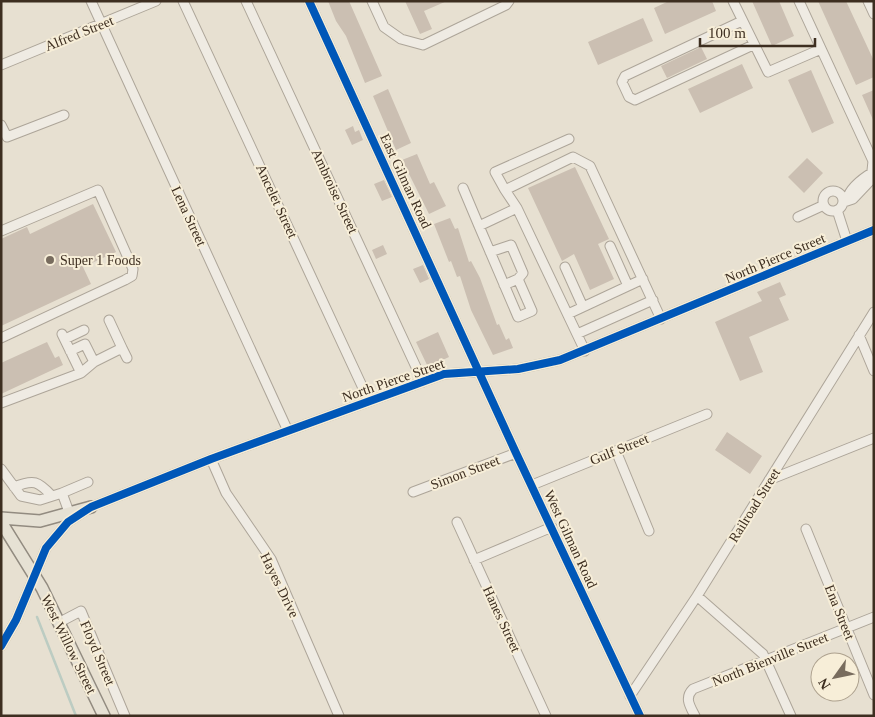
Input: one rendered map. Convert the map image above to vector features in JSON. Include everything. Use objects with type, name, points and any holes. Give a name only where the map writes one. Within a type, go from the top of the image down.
[{"type":"main road","points":[[1,518],[40,522],[91,507]]},
{"type":"main road","name":"West Willow Street","points":[[1,522],[34,573],[60,622],[104,716]]},
{"type":"street","name":"Lena Street","points":[[91,1],[288,431]]},
{"type":"street","name":"Alfred Street","points":[[1,65],[156,1]]},
{"type":"street","name":"Ancelet Street","points":[[183,1],[369,401]]},
{"type":"street","name":"Ambroise Street","points":[[246,1],[423,382]]},
{"type":"street","name":"East Gilman Road","points":[[309,1],[479,372]]},
{"type":"street","points":[[372,1],[384,26],[401,38],[423,45],[506,5],[509,1]]},
{"type":"street","points":[[733,1],[753,45],[768,72],[821,49]]},
{"type":"street","points":[[799,1],[873,161],[871,180],[853,199],[846,200],[837,210]]},
{"type":"street","points":[[868,1],[874,14]]},
{"type":"street","points":[[742,21],[625,76],[622,82],[629,97],[634,100],[753,45]]},
{"type":"street","points":[[1,125],[7,137],[64,115]]},
{"type":"street","points":[[569,139],[495,172],[517,208],[585,351]]},
{"type":"street","points":[[505,190],[573,157],[590,166],[661,319]]},
{"type":"street","points":[[463,188],[518,317],[532,311],[518,279]]},
{"type":"street","points":[[1,231],[98,190],[133,269],[132,276],[1,338]]},
{"type":"street","points":[[824,205],[824,196],[832,191],[838,193],[846,200]]},
{"type":"street","points":[[824,205],[829,209],[837,210]]},
{"type":"street","points":[[798,218],[824,205]]},
{"type":"street","points":[[479,226],[517,208]]},
{"type":"street","points":[[837,210],[848,241]]},
{"type":"street","name":"North Pierce Street","points":[[1,646],[16,620],[34,573],[52,539],[68,522],[91,507],[212,459],[450,373],[539,366],[585,351],[874,230]]},
{"type":"street","points":[[490,252],[511,245],[523,273],[518,279],[504,285]]},
{"type":"street","points":[[610,246],[628,286]]},
{"type":"street","points":[[565,267],[583,307]]},
{"type":"street","points":[[568,314],[643,279]]},
{"type":"street","points":[[577,334],[653,300]]},
{"type":"street","name":"Railroad Street","points":[[630,696],[697,596],[874,312]]},
{"type":"street","points":[[109,320],[127,358]]},
{"type":"street","points":[[80,373],[64,337],[84,330]]},
{"type":"street","points":[[859,335],[874,371]]},
{"type":"street","points":[[70,350],[85,344],[94,362]]},
{"type":"street","points":[[1,403],[80,373],[94,362],[122,348]]},
{"type":"street","name":"West Gilman Road","points":[[479,372],[640,716]]},
{"type":"street","name":"Gulf Street","points":[[532,485],[707,414]]},
{"type":"street","points":[[769,480],[874,438]]},
{"type":"street","points":[[616,451],[649,532]]},
{"type":"street","name":"Simon Street","points":[[414,492],[516,453]]},
{"type":"street","name":"Hayes Drive","points":[[212,459],[226,493],[270,559],[339,716]]},
{"type":"street","points":[[3,476],[21,496],[40,500],[88,482]]},
{"type":"street","points":[[14,487],[30,481],[41,484],[52,496]]},
{"type":"street","points":[[62,492],[69,512]]},
{"type":"street","name":"Hanes Street","points":[[457,522],[546,716]]},
{"type":"street","points":[[474,560],[552,527]]},
{"type":"street","name":"Ena Street","points":[[806,529],[874,695]]},
{"type":"street","points":[[697,596],[758,647],[767,659],[791,716]]},
{"type":"street","name":"Floyd Street","points":[[60,622],[81,611],[125,716]]},
{"type":"street","name":"North Bienville Street","points":[[695,716],[688,700],[688,695],[693,689],[874,617]]},
{"type":"building","points":[[328,1],[349,1],[382,76],[365,83],[346,36],[336,21]]},
{"type":"building","points":[[405,1],[447,1],[424,11],[432,29],[420,34]]},
{"type":"building","points":[[669,1],[712,1],[716,11],[665,34],[654,8]]},
{"type":"building","points":[[752,1],[779,1],[794,36],[772,46]]},
{"type":"building","points":[[818,1],[846,1],[874,61],[874,77],[856,85]]},
{"type":"building","points":[[643,18],[653,41],[598,65],[588,42]]},
{"type":"building","points":[[701,47],[707,59],[667,78],[661,66]]},
{"type":"building","points":[[742,64],[753,88],[700,113],[688,89]]},
{"type":"building","points":[[811,70],[834,123],[812,133],[788,80]]},
{"type":"building","points":[[388,89],[411,143],[396,150],[373,96]]},
{"type":"building","points":[[874,90],[874,122],[862,95]]},
{"type":"building","points":[[353,126],[355,132],[359,130],[363,140],[352,145],[345,130]]},
{"type":"building","points":[[417,154],[430,184],[434,182],[446,206],[429,214],[402,160]]},
{"type":"building","points":[[807,158],[823,173],[804,193],[788,177]]},
{"type":"building","points":[[575,167],[609,239],[598,244],[614,279],[590,290],[574,254],[562,261],[528,188]]},
{"type":"building","points":[[384,180],[392,197],[382,201],[374,184]]},
{"type":"building","name":"Super 1 Foods","points":[[93,204],[116,252],[83,267],[91,284],[1,326],[1,239],[27,227],[30,234]]},
{"type":"building","points":[[450,218],[455,229],[458,228],[469,262],[471,261],[480,278],[497,325],[499,324],[506,340],[509,338],[513,348],[493,355],[471,310],[460,276],[457,277],[451,261],[449,262],[434,224]]},
{"type":"building","points":[[383,245],[387,254],[376,259],[372,250]]},
{"type":"building","points":[[423,265],[429,279],[420,283],[413,269]]},
{"type":"building","points":[[780,282],[786,295],[779,298],[789,320],[749,337],[763,372],[740,381],[715,322],[762,301],[757,292]]},
{"type":"building","points":[[438,332],[449,357],[428,367],[416,342]]},
{"type":"building","points":[[47,342],[55,358],[59,356],[63,365],[1,394],[1,363]]},
{"type":"building","points":[[727,432],[762,456],[750,474],[715,450]]},
{"type":"waterway","points":[[37,617],[76,716]]},
{"type":"cycle path","points":[[309,1],[516,453],[640,716]]},
{"type":"cycle path","points":[[1,646],[16,620],[46,548],[68,522],[91,507],[211,459],[444,374],[518,369],[560,360],[874,230]]},
{"type":"place","name":"Super 1 Foods","points":[[50,260]]}]
